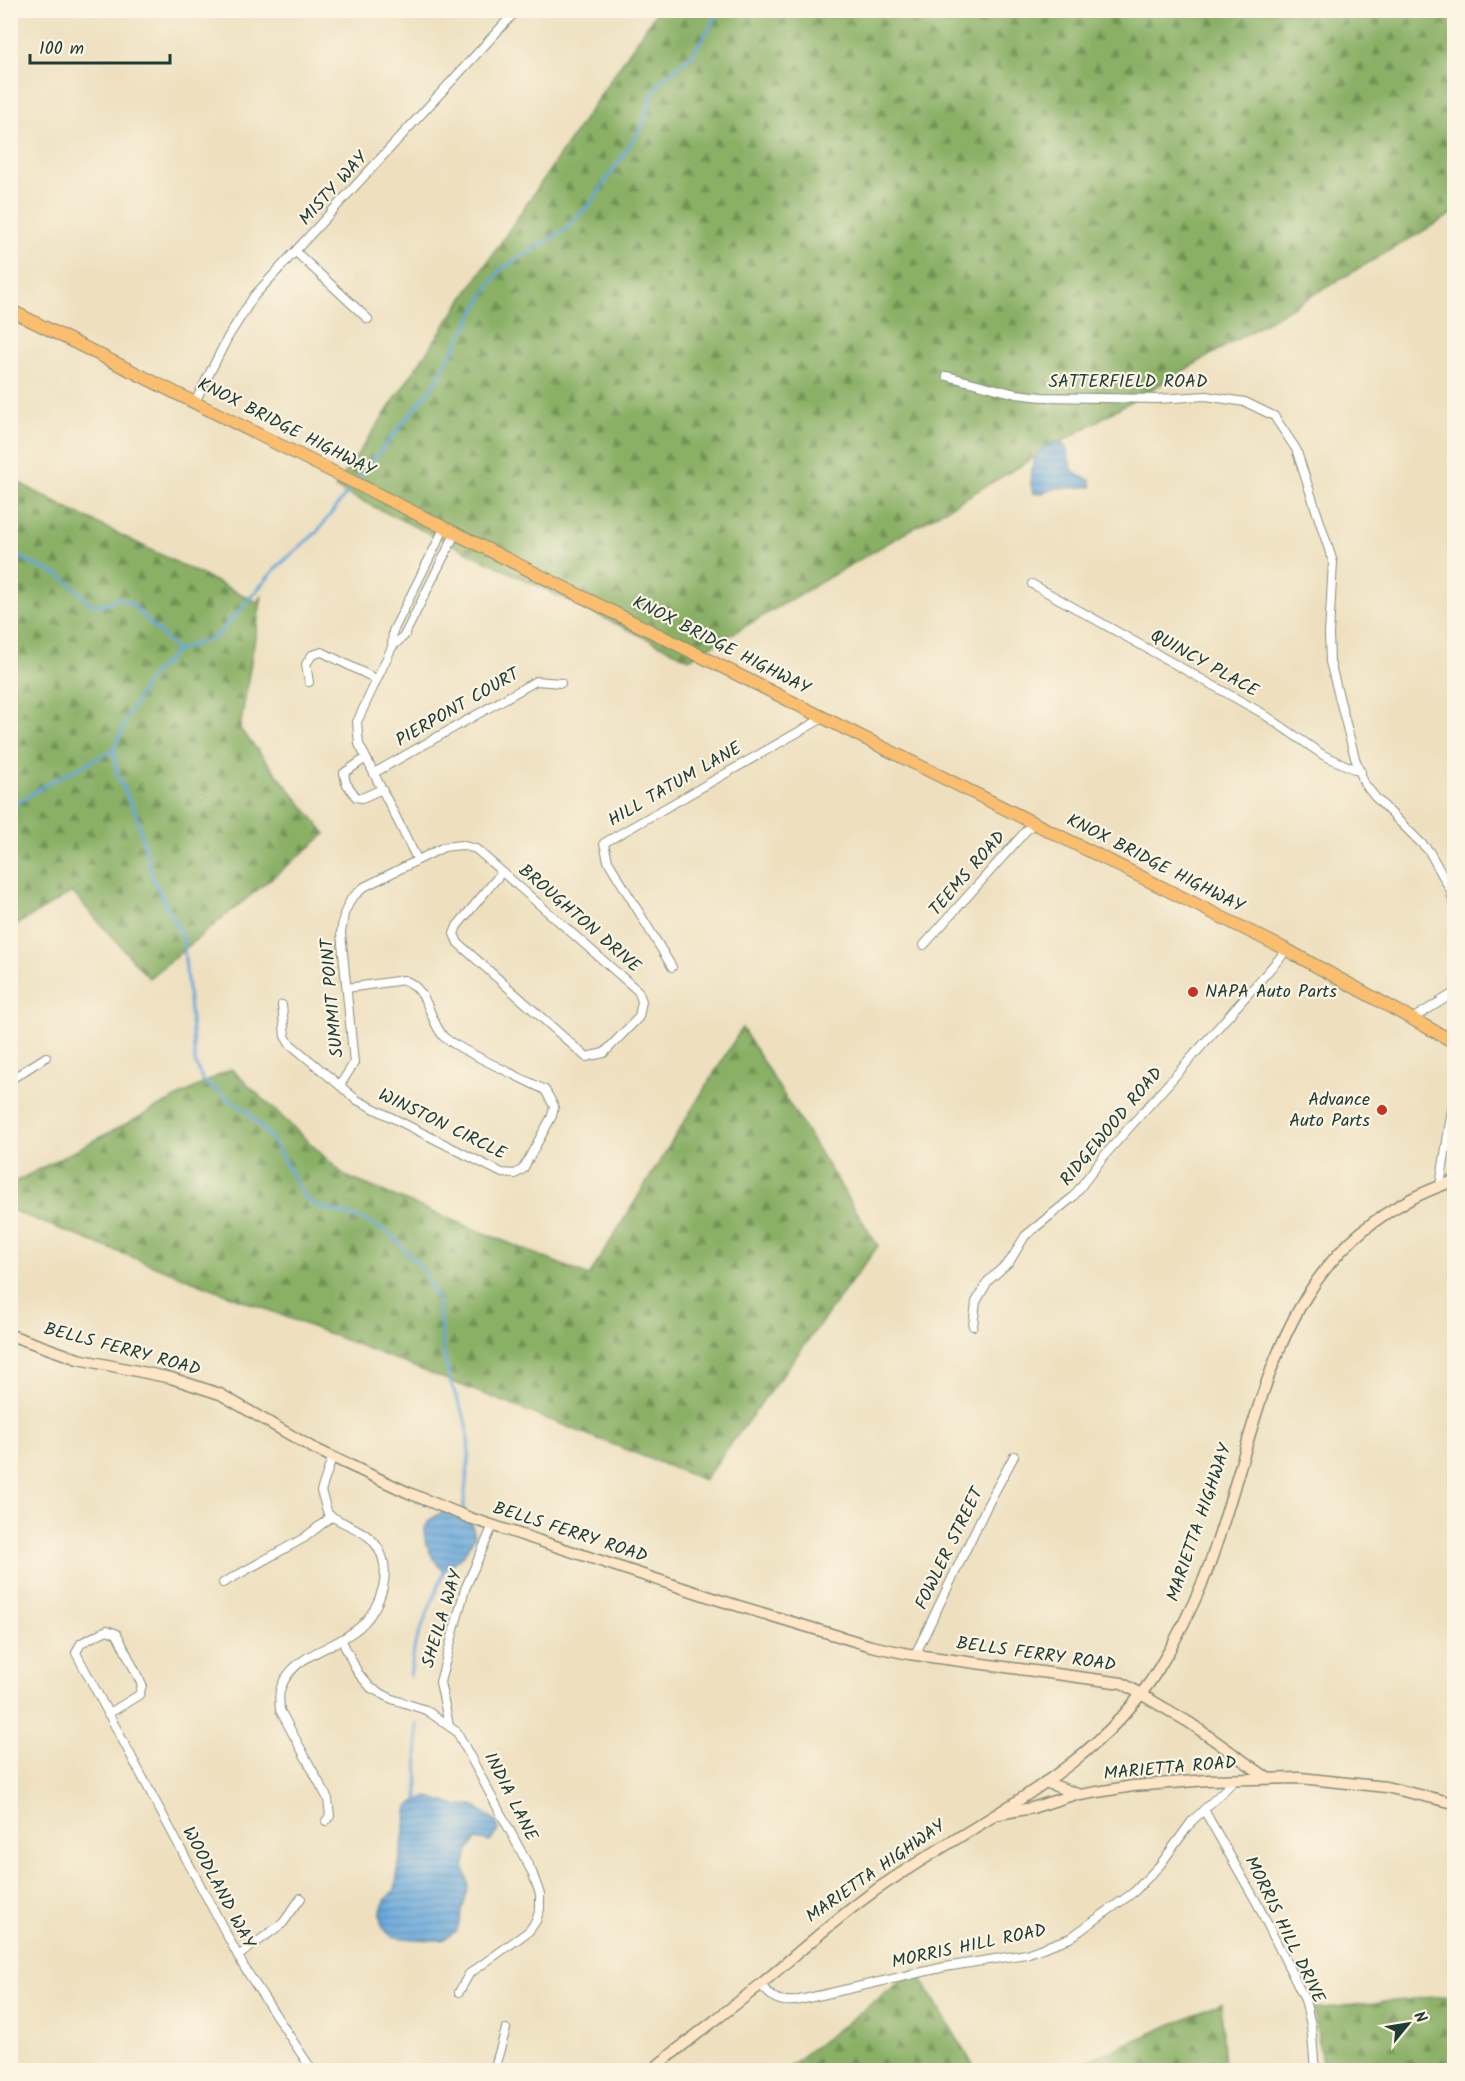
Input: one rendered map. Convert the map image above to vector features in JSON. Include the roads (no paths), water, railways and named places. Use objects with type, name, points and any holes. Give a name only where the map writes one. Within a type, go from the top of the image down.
[{"type":"main road","name":"KNOX BRIDGE HIGHWAY","points":[[10,310],[1287,950],[1412,1019]]},
{"type":"main road","points":[[1412,1019],[1455,1042]]},
{"type":"main road","name":"MARIETTA HIGHWAY","points":[[652,2070],[873,1892],[1045,1782],[1089,1749],[1119,1720],[1142,1693],[1176,1638],[1204,1578],[1259,1403],[1273,1364],[1301,1304],[1332,1260],[1370,1226],[1401,1203],[1455,1182]]},
{"type":"main road","name":"BELLS FERRY ROAD","points":[[10,1335],[78,1359],[171,1378],[220,1394],[332,1458],[409,1493],[493,1525],[719,1600],[871,1646],[915,1655],[1105,1680],[1122,1683],[1142,1693]]},
{"type":"main road","name":"MARIETTA ROAD","points":[[1142,1693],[1190,1723],[1266,1777]]},
{"type":"main road","name":"MARIETTA ROAD","points":[[992,1815],[1032,1808],[1077,1794],[1133,1786],[1266,1777],[1386,1786],[1455,1803]]},
{"type":"main road","name":"MARIETTA ROAD","points":[[1045,1782],[1077,1794]]},
{"type":"street","name":"MISTY WAY","points":[[195,402],[228,337],[254,296],[297,253],[517,10]]},
{"type":"street","points":[[297,253],[368,319]]},
{"type":"street","name":"SATTERFIELD ROAD","points":[[947,376],[1016,394],[1042,397],[1157,399],[1206,396],[1245,402],[1274,416],[1296,449],[1333,562],[1329,634],[1330,662],[1364,783],[1429,851],[1450,889],[1455,904]]},
{"type":"street","points":[[392,647],[393,631],[451,530]]},
{"type":"street","points":[[417,859],[359,744],[357,722],[392,647],[404,636],[451,530]]},
{"type":"street","name":"QUINCY PLACE","points":[[1032,584],[1262,713],[1323,755],[1360,772]]},
{"type":"street","points":[[309,682],[306,664],[312,655],[322,652],[376,679]]},
{"type":"street","name":"PIERPONT COURT","points":[[374,773],[536,681],[561,683]]},
{"type":"street","name":"HILL TATUM LANE","points":[[672,967],[608,861],[604,843],[823,718]]},
{"type":"street","points":[[366,758],[344,773],[346,783],[356,797],[362,798],[382,789]]},
{"type":"street","name":"TEEMS ROAD","points":[[924,945],[1033,824]]},
{"type":"street","name":"SUMMIT POINT","points":[[340,1085],[354,1063],[341,933],[344,914],[351,899],[364,887],[444,847],[462,845],[476,849],[502,872]]},
{"type":"street","name":"BROUGHTON DRIVE","points":[[502,872],[638,991],[642,1001],[639,1017],[604,1053],[586,1057],[580,1053],[458,943],[454,934],[457,926],[502,872]]},
{"type":"street","name":"RIDGEWOOD ROAD","points":[[973,1326],[976,1302],[987,1281],[1010,1261],[1026,1236],[1073,1197],[1104,1156],[1287,950]]},
{"type":"street","name":"WINSTON CIRCLE","points":[[282,1005],[285,1036],[289,1043],[357,1100],[502,1173],[515,1174],[524,1169],[552,1116],[554,1106],[545,1090],[443,1037],[420,991],[411,983],[404,980],[347,988]]},
{"type":"street","points":[[1412,1019],[1455,993]]},
{"type":"street","points":[[10,1080],[46,1057]]},
{"type":"street","points":[[1440,1186],[1455,1096]]},
{"type":"street","name":"FOWLER STREET","points":[[915,1655],[987,1506],[1014,1456]]},
{"type":"street","points":[[326,1821],[330,1816],[328,1799],[280,1710],[278,1694],[285,1679],[299,1665],[353,1634],[374,1611],[385,1580],[385,1564],[370,1538],[331,1516],[323,1504],[321,1491],[332,1458]]},
{"type":"street","points":[[223,1583],[304,1538],[331,1516]]},
{"type":"street","name":"SHEILA WAY","points":[[449,1725],[440,1682],[465,1589],[493,1525]]},
{"type":"street","name":"WOODLAND WAY","points":[[108,1714],[139,1695],[142,1685],[117,1634],[107,1630],[81,1643],[76,1653],[108,1714],[238,1956],[262,1998],[282,2021],[312,2070]]},
{"type":"street","name":"INDIA LANE","points":[[342,1641],[358,1673],[371,1688],[392,1699],[426,1710],[449,1725],[467,1747],[532,1872],[540,1894],[540,1909],[529,1931],[469,1974],[459,1992]]},
{"type":"street","name":"MORRIS HILL ROAD","points":[[760,1984],[772,1998],[782,2002],[795,2001],[945,1967],[1026,1954],[1053,1946],[1094,1923],[1134,1892],[1160,1865],[1192,1821],[1235,1780]]},
{"type":"street","name":"MORRIS HILL DRIVE","points":[[1204,1810],[1257,1903],[1305,2000],[1311,2025],[1315,2070]]},
{"type":"street","points":[[238,1956],[284,1923],[301,1898]]},
{"type":"street","points":[[494,2070],[506,2029]]},
{"type":"water","points":[[1059,442],[1067,451],[1070,466],[1074,472],[1090,480],[1092,487],[1057,488],[1039,494],[1033,493],[1031,477],[1035,460],[1044,448]]},
{"type":"water","points":[[444,1511],[470,1518],[475,1536],[463,1556],[443,1570],[429,1550],[424,1532],[428,1522]]},
{"type":"water","points":[[429,1797],[456,1806],[474,1805],[497,1823],[498,1831],[490,1842],[476,1839],[468,1852],[464,1868],[469,1885],[457,1930],[442,1940],[395,1937],[382,1925],[382,1906],[395,1890],[408,1807],[418,1800]]},
{"type":"waterway","points":[[357,480],[434,385],[500,270],[565,230],[591,203],[642,127],[651,97],[661,81],[691,56],[721,10]]},
{"type":"waterway","points":[[353,485],[317,532],[278,566],[217,636],[177,651],[151,676],[129,713],[114,750],[117,775],[137,815],[152,877],[183,938],[195,1062],[203,1081],[248,1112],[274,1142],[304,1197],[317,1206],[365,1220],[390,1234],[422,1268],[438,1301],[443,1349],[450,1381],[467,1424],[469,1455],[463,1511]]},
{"type":"waterway","points":[[10,549],[27,561],[63,578],[90,604],[103,605],[118,598],[131,603],[177,651]]},
{"type":"waterway","points":[[10,808],[50,782],[114,750]]},
{"type":"waterway","points":[[410,1676],[415,1644],[445,1569]]},
{"type":"waterway","points":[[417,1724],[418,1800]]},
{"type":"place","name":"NAPA Auto Parts","points":[[1193,992]]},
{"type":"place","name":"Advance Auto Parts","points":[[1382,1110]]}]
